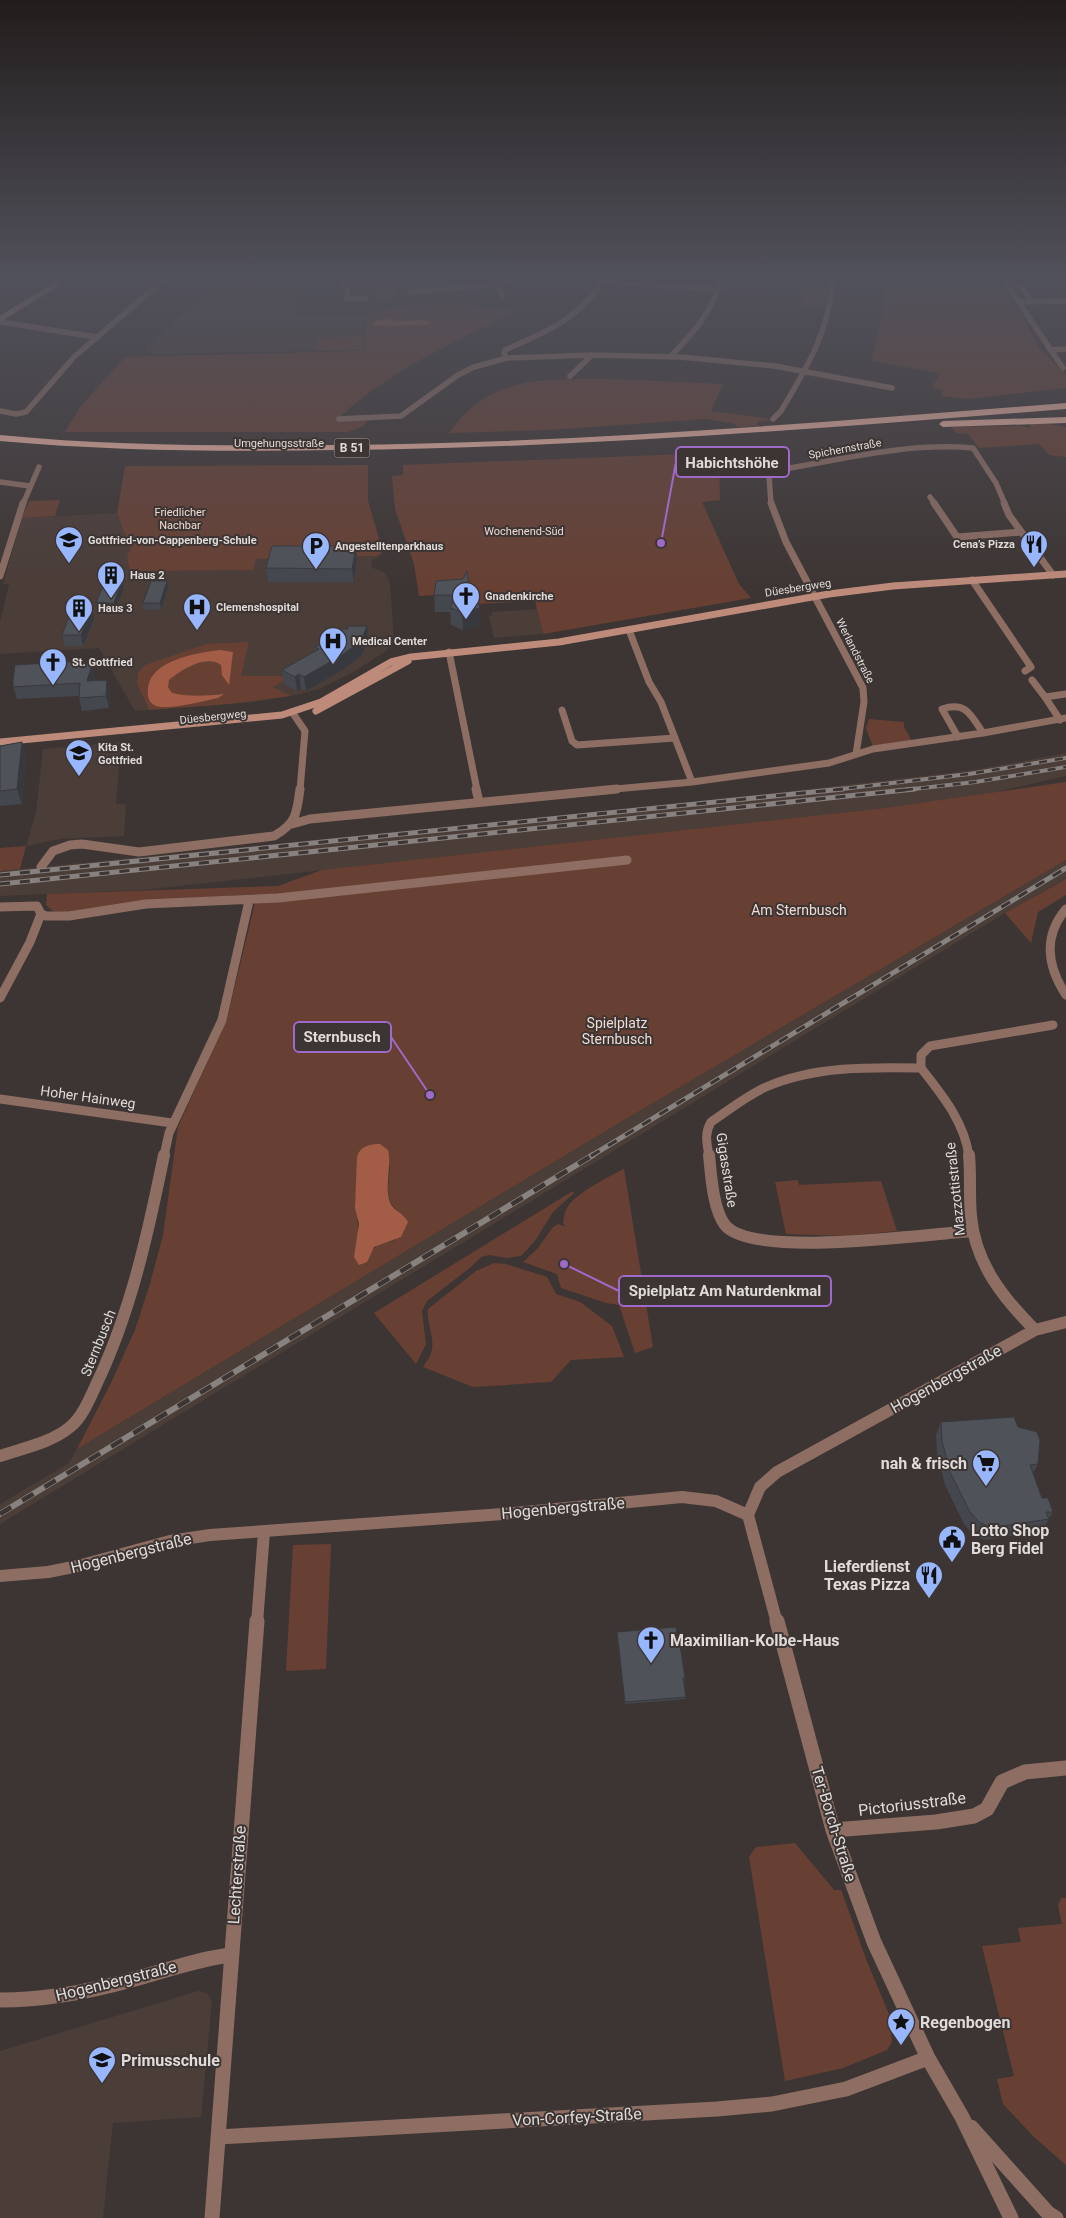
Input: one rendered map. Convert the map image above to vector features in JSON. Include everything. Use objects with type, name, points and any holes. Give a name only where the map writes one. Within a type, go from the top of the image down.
[{"type":"highway","points":[[891,422],[968,407],[1066,399]]},
{"type":"highway","name":"Umgehungsstraße","points":[[0,445],[81,451],[159,453],[435,452],[695,441],[1066,406]]},
{"type":"highway","name":"Umgehungsstraße","points":[[0,438],[75,444],[178,448],[416,447],[673,436],[1066,412]]},
{"type":"highway","points":[[891,422],[1005,424],[1066,420]]},
{"type":"street","points":[[0,411],[16,414],[26,412],[52,383]]},
{"type":"street","points":[[339,420],[401,416],[428,394],[446,383]]},
{"type":"street","points":[[772,419],[781,410],[797,383]]},
{"type":"street","points":[[864,383],[892,388]]},
{"type":"street","name":"Spichernstraße","points":[[774,471],[890,452],[973,448],[996,483],[1009,515],[1053,575]]},
{"type":"street","points":[[0,576],[12,531],[39,468]]},
{"type":"street","name":"Werlandstraße","points":[[774,471],[769,475],[767,488],[772,506],[814,596],[863,688],[864,702],[856,754]]},
{"type":"street","points":[[0,482],[30,486]]},
{"type":"street","points":[[930,497],[957,537],[1021,532]]},
{"type":"street","name":"Düesbergweg","points":[[0,744],[203,729],[294,715],[328,706],[407,663],[412,657],[536,645],[814,596],[893,586],[1066,574]]},
{"type":"street","points":[[972,580],[1031,667],[1025,671]]},
{"type":"street","points":[[629,630],[649,682],[661,702],[692,782]]},
{"type":"street","points":[[449,652],[479,802]]},
{"type":"street","points":[[1032,680],[1046,701],[1063,719]]},
{"type":"street","points":[[1045,697],[1066,694]]},
{"type":"street","points":[[958,737],[942,709],[957,706],[967,709],[983,734]]},
{"type":"street","points":[[562,710],[572,741],[578,745],[675,738]]},
{"type":"street","points":[[292,824],[298,807],[304,730],[294,715]]},
{"type":"street","points":[[41,866],[53,851],[70,844],[139,852],[274,836],[292,824],[310,819],[692,782],[847,760],[856,754],[874,749],[983,734],[1063,719]]},
{"type":"street","points":[[41,914],[54,917],[146,904],[250,901],[627,860]]},
{"type":"street","name":"Sternbusch","points":[[0,1456],[53,1438],[72,1426],[81,1415],[113,1350],[134,1285],[149,1228],[172,1123],[222,1020],[250,901]]},
{"type":"street","points":[[0,907],[37,906],[41,914],[30,942],[0,998]]},
{"type":"street","points":[[1066,909],[1055,924],[1050,943],[1052,963],[1066,995]]},
{"type":"street","points":[[921,1068],[921,1055],[930,1046],[1053,1025]]},
{"type":"street","name":"Gigasstraße","points":[[921,1068],[858,1068],[779,1082],[763,1088],[711,1122],[707,1129],[706,1138],[719,1214],[726,1226],[735,1234],[752,1240],[847,1242],[972,1231]]},
{"type":"street","name":"Mazzottistraße","points":[[921,1068],[947,1101],[964,1133],[970,1166],[972,1231],[984,1264],[1009,1305],[1035,1330]]},
{"type":"street","name":"Hoher Hainweg","points":[[0,1098],[172,1123]]},
{"type":"street","name":"Hogenbergstraße","points":[[0,1576],[48,1572],[78,1566],[170,1540],[210,1534],[264,1532],[503,1514],[682,1497],[710,1498],[748,1515],[760,1487],[777,1472],[1035,1330],[1066,1322]]},
{"type":"street","name":"Ter-Borch-Straße","points":[[748,1515],[833,1830],[881,1961],[928,2058],[962,2117],[1012,2218]]},
{"type":"street","name":"Lechterstraße","points":[[212,2218],[264,1532]]},
{"type":"street","name":"Pictoriusstraße","points":[[833,1830],[959,1819],[983,1812],[995,1796],[1002,1782],[1024,1772],[1066,1768]]},
{"type":"street","name":"Hogenbergstraße","points":[[0,2000],[26,2002],[76,1993],[208,1958],[231,1955]]},
{"type":"street","name":"Von-Corfey-Straße","points":[[218,2137],[717,2109],[772,2104],[846,2089],[928,2058]]},
{"type":"street","name":"Ter-Borch-Straße","points":[[962,2117],[1048,2213],[1056,2218]]},
{"type":"shaded area","name":"Clemenshospital","points":[[117,513],[126,537],[130,538],[136,573],[145,571],[253,570],[255,559],[381,556],[372,560],[371,567],[385,573],[390,583],[394,640],[386,651],[352,673],[321,688],[301,694],[254,702],[135,711],[99,648],[0,654],[0,622],[9,584],[3,584],[22,518]]},
{"type":"shaded area","points":[[537,609],[543,634],[494,638],[489,616],[492,615],[492,612]]},
{"type":"shaded area","points":[[220,650],[233,652],[229,685],[222,675],[221,665],[208,661],[201,662],[180,672],[169,680],[168,687],[172,693],[185,695],[224,694],[218,698],[169,707],[156,706],[150,701],[148,693],[150,680],[165,665],[187,656]]},
{"type":"shaded area","name":"Kita St. Gottfried","points":[[121,742],[116,804],[126,804],[124,836],[61,839],[26,846],[36,812],[43,749]]},
{"type":"shaded area","points":[[1066,753],[1066,776],[988,794],[885,808],[143,890],[0,896],[0,871],[680,804],[974,770]]},
{"type":"shaded area","points":[[1066,860],[1066,878],[1005,913],[0,1524],[0,1504],[69,1463],[77,1449],[619,1123]]},
{"type":"shaded area","points":[[380,1144],[388,1150],[388,1196],[390,1202],[408,1222],[401,1237],[374,1247],[367,1262],[359,1265],[354,1257],[359,1224],[355,1208],[357,1157],[360,1150],[366,1146]]},
{"type":"shaded area","name":"Primusschule","points":[[198,1991],[207,1993],[212,2002],[201,2117],[113,2123],[103,2218],[0,2218],[0,2051]]},
{"type":"green space","points":[[102,383],[384,383],[341,416],[368,420],[364,426],[348,432],[65,432],[80,407]]},
{"type":"green space","points":[[935,383],[1066,383],[1066,388],[967,399],[941,396],[943,390],[932,388]]},
{"type":"green space","points":[[521,384],[723,384],[711,411],[770,420],[758,422],[757,426],[737,427],[735,424],[706,419],[550,430],[449,433],[465,414],[483,400],[501,390]]},
{"type":"green space","points":[[1038,422],[1066,427],[1066,457],[1049,455],[1039,444],[979,448],[968,434],[956,433],[951,427],[1024,426],[1029,428],[1031,423]]},
{"type":"green space","name":"Wochenend-Süd","points":[[760,451],[758,467],[719,468],[720,500],[702,502],[739,584],[751,598],[543,634],[535,601],[476,604],[473,593],[419,596],[414,564],[395,509],[392,476],[403,475],[403,465]]},
{"type":"green space","name":"Friedlicher Nachbar","points":[[368,465],[368,500],[381,546],[386,546],[388,551],[381,551],[381,554],[377,556],[256,559],[253,570],[145,571],[130,573],[127,555],[131,548],[130,539],[126,537],[117,513],[125,466]]},
{"type":"green space","points":[[60,500],[55,516],[22,518],[29,501]]},
{"type":"green space","points":[[249,642],[241,676],[292,676],[273,687],[291,696],[229,704],[149,710],[137,683],[138,673],[145,665],[207,644]]},
{"type":"green space","points":[[869,719],[904,722],[904,727],[912,741],[873,747],[866,728]]},
{"type":"green space","points":[[1066,782],[1066,860],[619,1123],[77,1449],[111,1383],[135,1330],[163,1235],[178,1127],[227,1019],[255,903],[262,894],[142,901],[66,913],[53,911],[46,905],[47,894],[278,886],[322,870],[885,808]],"holes":[[[390,1166],[388,1195],[393,1206],[405,1217],[395,1240],[378,1245],[372,1250],[358,1236],[356,1197]]]},
{"type":"green space","points":[[26,846],[20,869],[0,871],[0,848]]},
{"type":"green space","points":[[1066,879],[1066,895],[1038,912],[1031,943],[1005,913]]},
{"type":"green space","points":[[624,1169],[653,1347],[635,1353],[619,1305],[606,1303],[561,1288],[557,1274],[523,1262],[538,1248],[553,1227],[558,1224],[566,1227],[563,1224],[565,1212],[577,1197]]},
{"type":"green space","points":[[798,1180],[799,1185],[881,1181],[897,1231],[846,1236],[786,1234],[775,1182]]},
{"type":"green space","points":[[573,1191],[574,1193],[553,1212],[535,1241],[521,1256],[507,1258],[489,1255],[481,1257],[427,1301],[422,1311],[426,1344],[416,1364],[374,1313]]},
{"type":"green space","points":[[494,1263],[506,1264],[547,1277],[556,1294],[580,1302],[612,1326],[624,1357],[571,1360],[551,1382],[473,1387],[423,1367],[430,1356],[432,1348],[428,1309],[476,1271]]},
{"type":"green space","points":[[331,1544],[326,1669],[286,1671],[293,1545]]},
{"type":"green space","points":[[795,1843],[834,1890],[841,1890],[866,1959],[896,2031],[891,2033],[892,2042],[887,2050],[843,2068],[785,2081],[749,1857],[756,1847]]},
{"type":"green space","points":[[1061,1898],[1066,1898],[1066,2165],[1034,2137],[1003,2104],[997,2079],[1014,2076],[982,1946],[1021,1942],[1018,1928],[1062,1924],[1058,1906]]},
{"type":"building","points":[[272,546],[356,546],[352,569],[266,568]]},
{"type":"building","points":[[467,571],[470,596],[477,596],[480,608],[462,612],[450,608],[456,595],[434,595],[436,581],[463,579]]},
{"type":"building","points":[[105,581],[122,581],[114,603],[96,603]]},
{"type":"building","points":[[151,581],[167,581],[160,603],[143,603]]},
{"type":"building","points":[[72,609],[91,609],[81,635],[62,635]]},
{"type":"building","points":[[348,626],[367,626],[361,641],[342,655],[304,677],[299,674],[295,677],[282,670],[319,649],[315,647],[330,638],[336,629],[348,629]]},
{"type":"building","points":[[81,661],[92,665],[87,681],[107,680],[106,696],[79,698],[80,683],[13,687],[15,665]]},
{"type":"building","points":[[22,742],[17,789],[0,791],[0,746]]},
{"type":"building","name":"nah & frisch","points":[[1014,1417],[1018,1427],[1037,1432],[1040,1440],[1038,1464],[1030,1465],[1042,1498],[1048,1498],[1053,1512],[1046,1512],[1049,1519],[991,1528],[979,1522],[970,1512],[950,1472],[942,1441],[941,1422]]},
{"type":"building","name":"Maximilian-Kolbe-Haus","points":[[676,1627],[685,1678],[683,1678],[686,1697],[625,1702],[617,1632]]},
{"type":"railway","points":[[833,790],[969,774],[1066,758]]},
{"type":"railway","points":[[905,790],[975,782],[1066,767]]},
{"type":"railway","points":[[0,875],[843,789]]},
{"type":"railway","points":[[0,884],[915,789]]},
{"type":"railway","points":[[591,1156],[1066,868]]},
{"type":"railway","points":[[0,1514],[593,1155]]},
{"type":"place","name":"Habichtshöhe","points":[[661,543]]},
{"type":"place","name":"Gottfried-von-Cappenberg-Schule","points":[[69,564]]},
{"type":"place","name":"Cena’s Pizza","points":[[1034,568]]},
{"type":"place","name":"Angestelltenparkhaus","points":[[316,570]]},
{"type":"place","name":"Haus 2","points":[[111,599]]},
{"type":"place","name":"Gnadenkirche","points":[[466,620]]},
{"type":"place","name":"Clemenshospital","points":[[197,631]]},
{"type":"place","name":"Haus 3","points":[[79,632]]},
{"type":"place","name":"Medical Center","points":[[333,665]]},
{"type":"place","name":"St. Gottfried","points":[[53,686]]},
{"type":"place","name":"Kita St. Gottfried","points":[[79,777]]},
{"type":"place","name":"Sternbusch","points":[[430,1095]]},
{"type":"place","name":"Spielplatz Am Naturdenkmal","points":[[564,1264]]},
{"type":"place","name":"nah & frisch","points":[[986,1487]]},
{"type":"place","name":"Lotto Shop Berg Fidel","points":[[952,1563]]},
{"type":"place","name":"Lieferdienst Texas Pizza","points":[[929,1599]]},
{"type":"place","name":"Maximilian-Kolbe-Haus","points":[[651,1664]]},
{"type":"place","name":"Regenbogen","points":[[901,2046]]},
{"type":"place","name":"Primusschule","points":[[102,2084]]},
{"type":"park label","name":"Am Sternbusch","points":[[799,910]]},
{"type":"park label","name":"Spielplatz Sternbusch","points":[[617,1032]]}]
